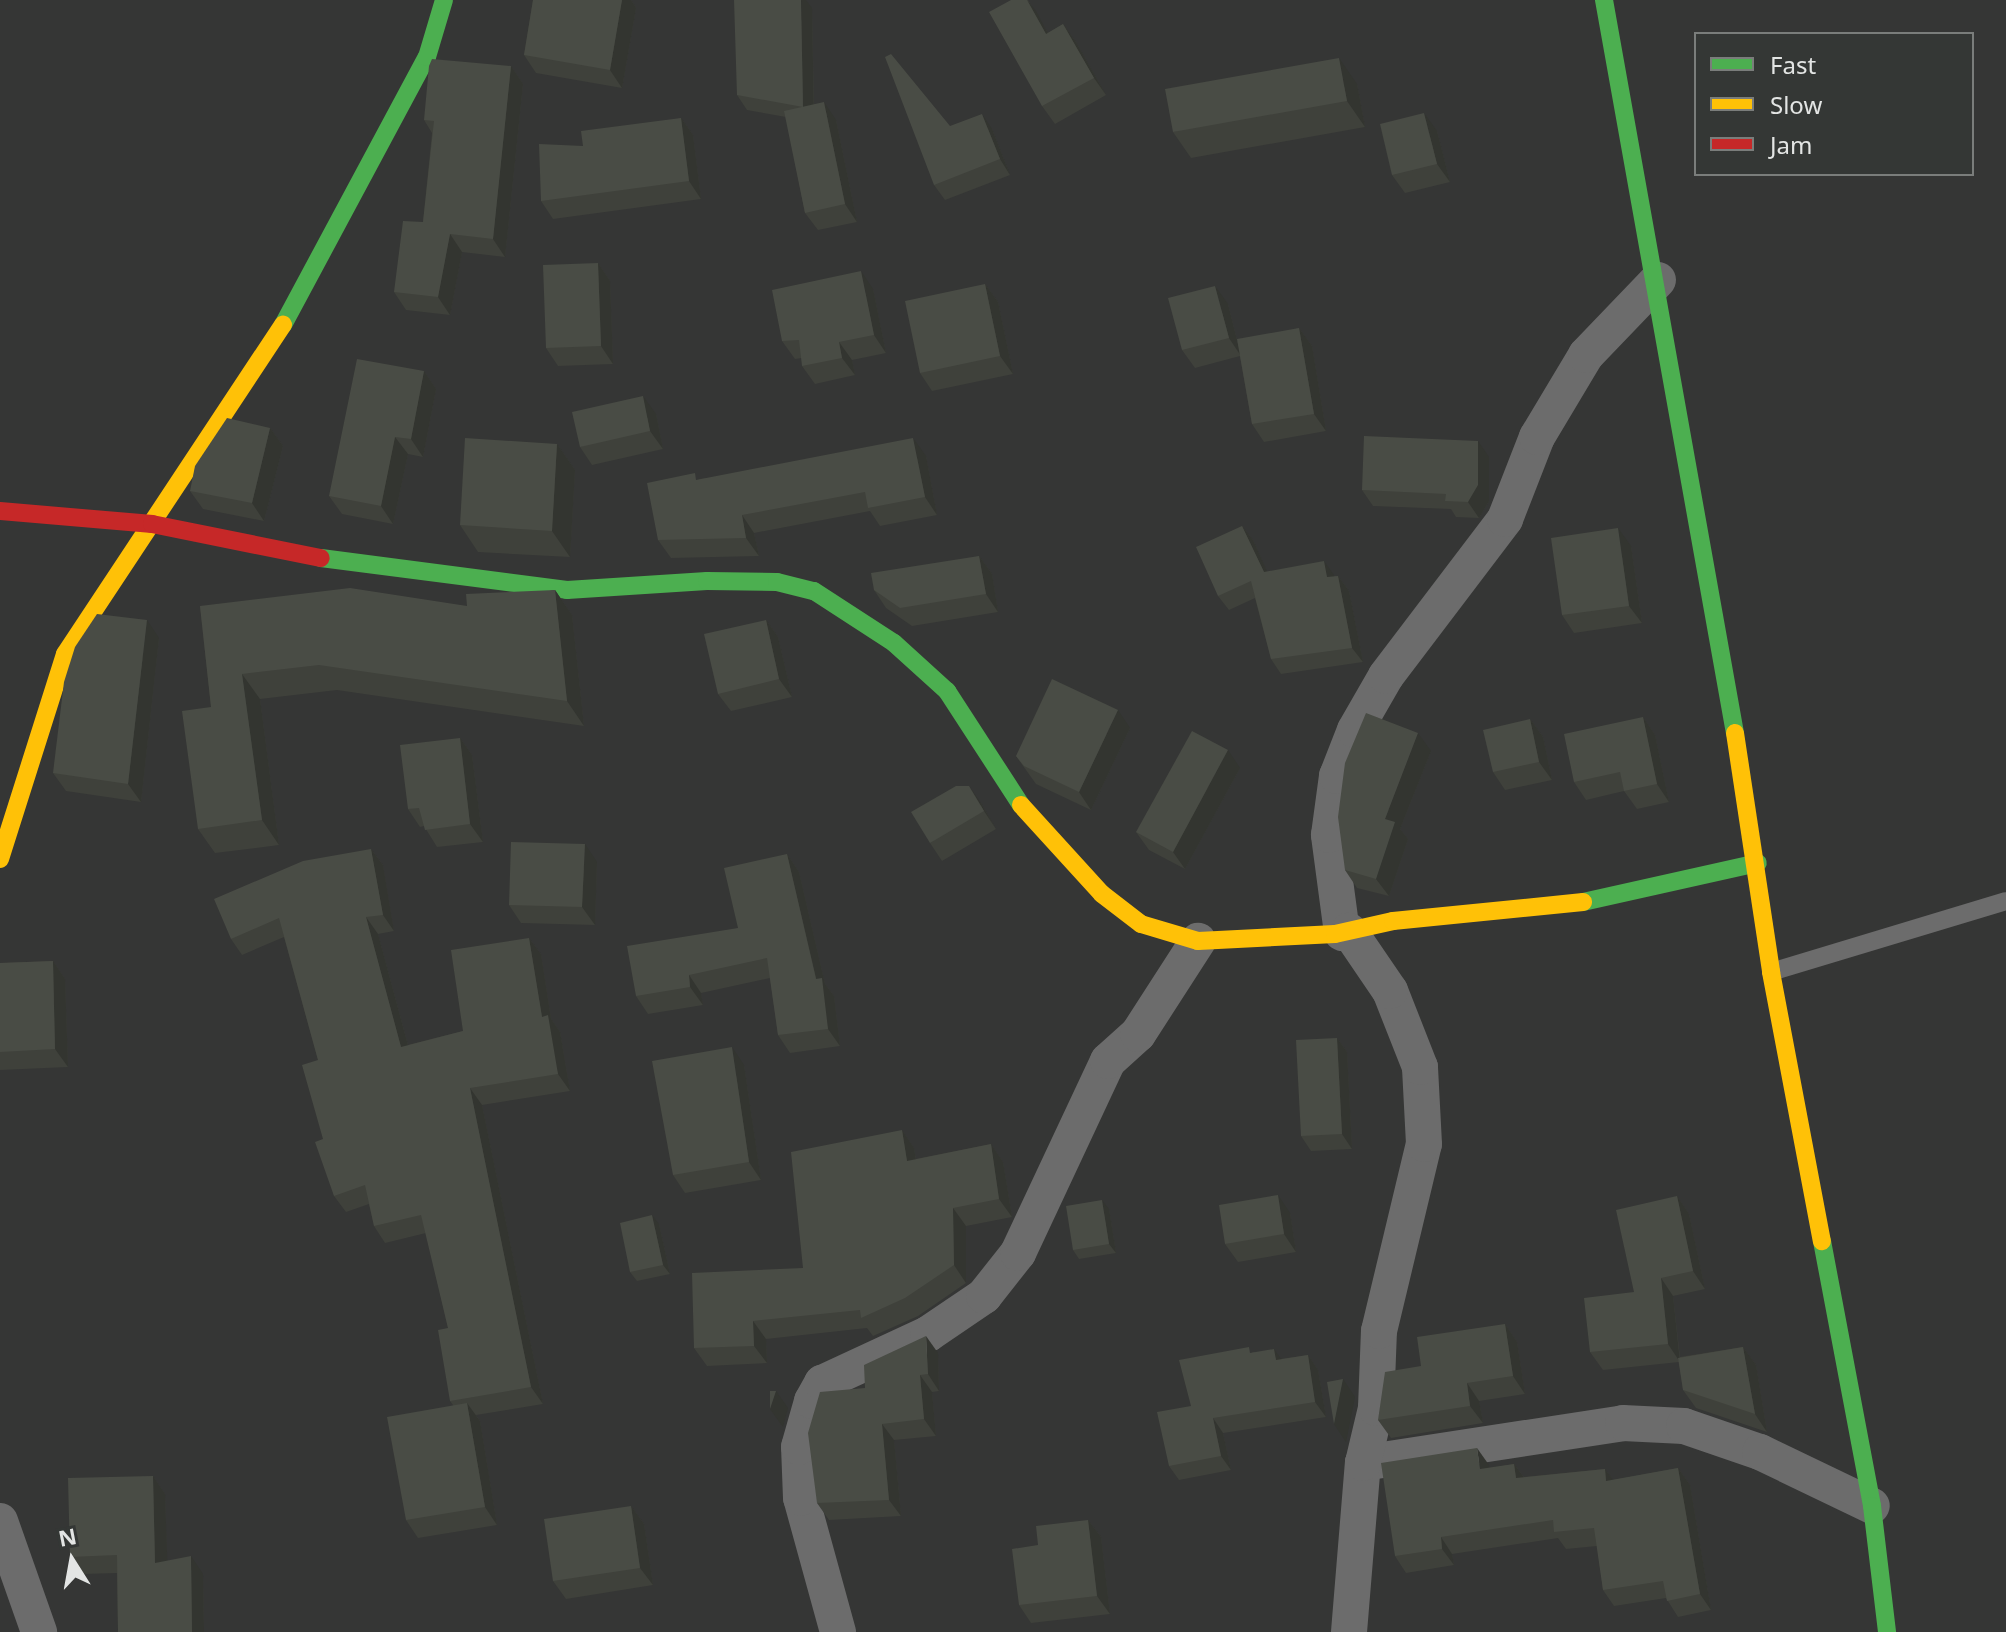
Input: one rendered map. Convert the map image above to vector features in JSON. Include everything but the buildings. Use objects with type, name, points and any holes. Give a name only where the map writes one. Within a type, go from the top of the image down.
[{"type":"street","points":[[0,859],[65,654],[285,322],[367,176],[427,57],[444,0]]},
{"type":"street","points":[[1604,0],[1658,280],[1758,863],[1771,972],[1872,1506],[1887,1632]]},
{"type":"street","points":[[1349,1632],[1363,1463],[1376,1408],[1379,1331],[1424,1144],[1420,1067],[1390,991],[1346,932],[1329,835],[1337,776],[1355,730],[1386,676],[1505,519],[1537,437],[1586,355],[1658,280]]},
{"type":"street","points":[[0,511],[152,524],[367,567],[567,590],[707,581],[777,582],[814,591],[894,643],[947,691],[1010,791],[1047,839],[1102,894],[1141,924],[1198,941],[1346,932],[1393,921],[1577,903],[1758,863]]},
{"type":"street","points":[[838,1632],[801,1498],[799,1447],[812,1401],[822,1383],[928,1334],[984,1296],[1018,1253],[1108,1061],[1138,1034],[1198,941]]},
{"type":"street","points":[[1363,1463],[1623,1423],[1684,1426],[1760,1452],[1872,1506]]},
{"type":"street","points":[[0,1521],[39,1632]]},
{"type":"lane","points":[[1771,972],[2006,901]]},
{"type":"traffic: fast","points":[[283,325],[427,57],[444,0]]},
{"type":"traffic: fast","points":[[1604,0],[1735,733]]},
{"type":"traffic: fast","points":[[321,558],[567,590],[707,581],[777,582],[814,591],[894,643],[947,691],[1021,805]]},
{"type":"traffic: fast","points":[[1583,902],[1758,863]]},
{"type":"traffic: fast","points":[[1822,1241],[1872,1506],[1887,1632]]},
{"type":"traffic: slow","points":[[0,859],[65,654],[283,325]]},
{"type":"traffic: slow","points":[[1735,733],[1771,972],[1822,1241]]},
{"type":"traffic: slow","points":[[1021,805],[1102,894],[1141,924],[1198,941],[1335,934],[1393,921],[1583,902]]},
{"type":"traffic: jam","points":[[0,511],[152,524],[321,558]]}]
